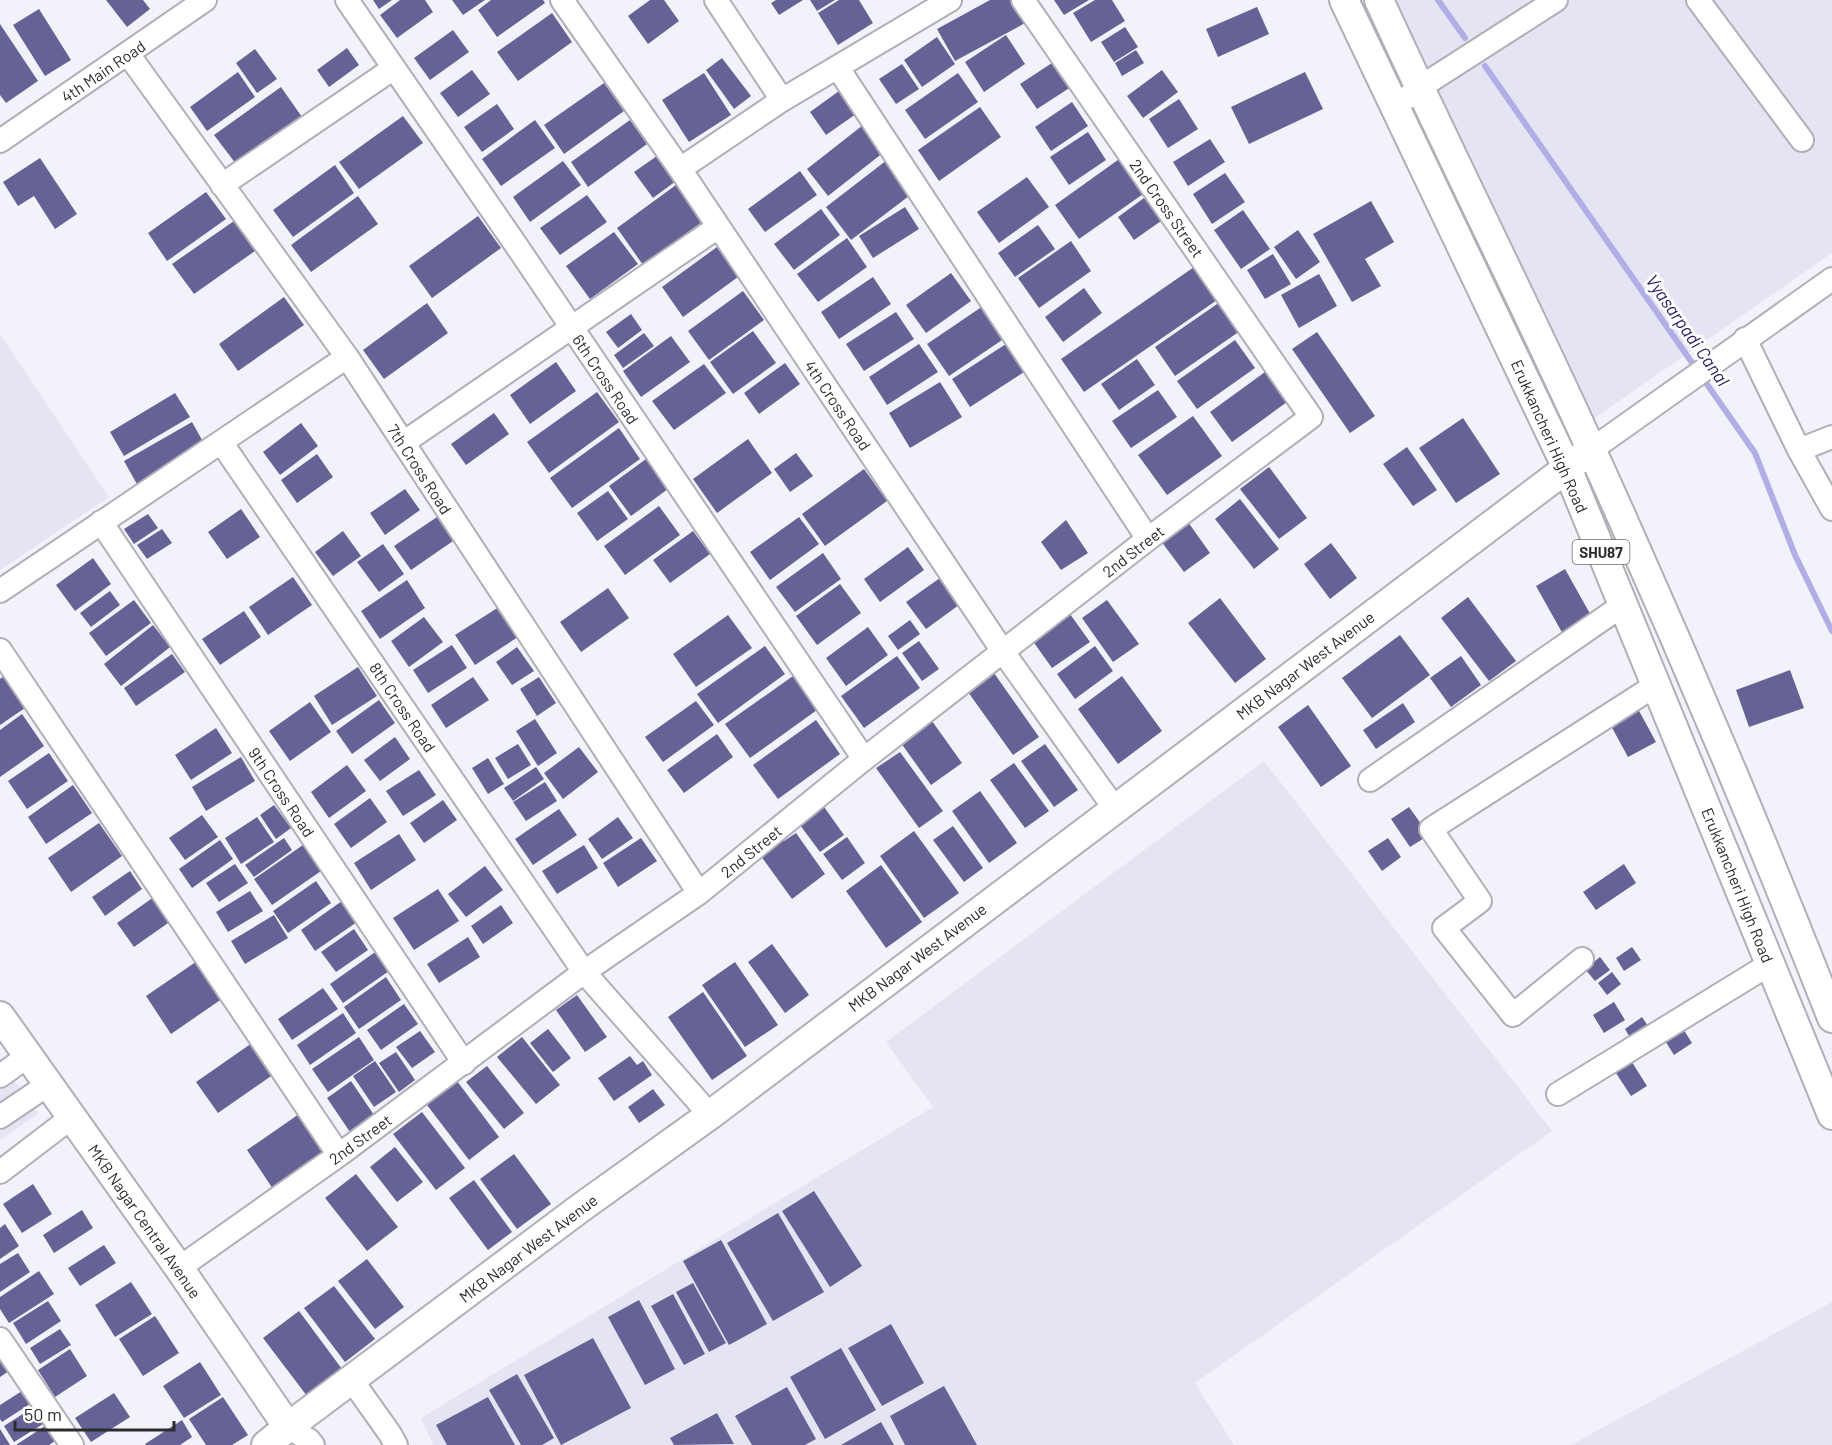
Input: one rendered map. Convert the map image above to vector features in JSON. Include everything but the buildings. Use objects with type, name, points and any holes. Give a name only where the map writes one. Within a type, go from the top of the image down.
[{"type":"main road","name":"Erukkancheri High Road","points":[[1344,0],[1567,468],[1832,1115]]},
{"type":"main road","name":"SHU87","points":[[1379,0],[1592,450],[1686,667],[1832,1018]]},
{"type":"main road","name":"MKB Nagar West Avenue","points":[[266,1445],[288,1426],[579,1209],[710,1115],[1592,450]]},
{"type":"main road","name":"MKB Nagar Central Avenue","points":[[0,1016],[288,1426]]},
{"type":"street","name":"4th Main Road","points":[[0,141],[206,0]]},
{"type":"street","name":"6th Cross Road","points":[[347,0],[864,759]]},
{"type":"street","name":"4th Cross Road","points":[[562,0],[680,168],[1004,652],[1115,809]]},
{"type":"street","points":[[716,0],[782,100]]},
{"type":"street","points":[[680,168],[782,100],[950,0]]},
{"type":"street","name":"2nd Cross Street","points":[[1023,0],[1311,417]]},
{"type":"street","points":[[1395,107],[1419,88],[1556,0]]},
{"type":"street","points":[[1698,0],[1802,141]]},
{"type":"street","name":"7th Cross Road","points":[[128,54],[347,357],[699,893]]},
{"type":"street","points":[[222,185],[394,68]]},
{"type":"street","points":[[838,68],[1148,539]]},
{"type":"street","points":[[403,443],[718,227]]},
{"type":"street","points":[[1592,450],[1832,279]]},
{"type":"street","points":[[1745,339],[1799,450],[1832,509]]},
{"type":"street","points":[[0,591],[347,357]]},
{"type":"street","name":"2nd Street","points":[[179,1268],[339,1155],[584,972],[699,893],[864,759],[1148,539],[1311,417]]},
{"type":"street","points":[[1799,450],[1832,437]]},
{"type":"street","name":"8th Cross Road","points":[[222,442],[584,972],[710,1115]]},
{"type":"street","name":"9th Cross Road","points":[[101,522],[464,1063]]},
{"type":"street","points":[[1370,780],[1623,605]]},
{"type":"street","points":[[0,650],[339,1155]]},
{"type":"street","points":[[1582,958],[1513,1015],[1444,928],[1480,901],[1431,829],[1656,685]]},
{"type":"street","points":[[1558,1094],[1770,964]]},
{"type":"street","points":[[0,1076],[28,1056]]},
{"type":"street","points":[[0,1117],[49,1084]]},
{"type":"street","points":[[0,1172],[72,1117]]},
{"type":"street","points":[[0,1339],[72,1445]]},
{"type":"street","points":[[351,1379],[396,1445]]},
{"type":"street","points":[[288,1426],[309,1440],[312,1445]]},
{"type":"shaded area","points":[[1390,0],[1832,0],[1832,253],[1586,424]]},
{"type":"shaded area","points":[[0,334],[109,497],[0,570]]},
{"type":"shaded area","points":[[1264,761],[1552,1131],[1195,1383],[1234,1445],[433,1445],[421,1418],[933,1107],[886,1042]]},
{"type":"shaded area","points":[[0,1061],[38,1114],[0,1140]]},
{"type":"shaded area","points":[[1832,1302],[1832,1445],[1571,1445]]},
{"type":"waterway","name":"Vyasarpadi Canal","points":[[1438,0],[1465,38]]},
{"type":"waterway","name":"Vyasarpadi Canal","points":[[1485,66],[1755,453],[1795,555],[1832,631]]}]
